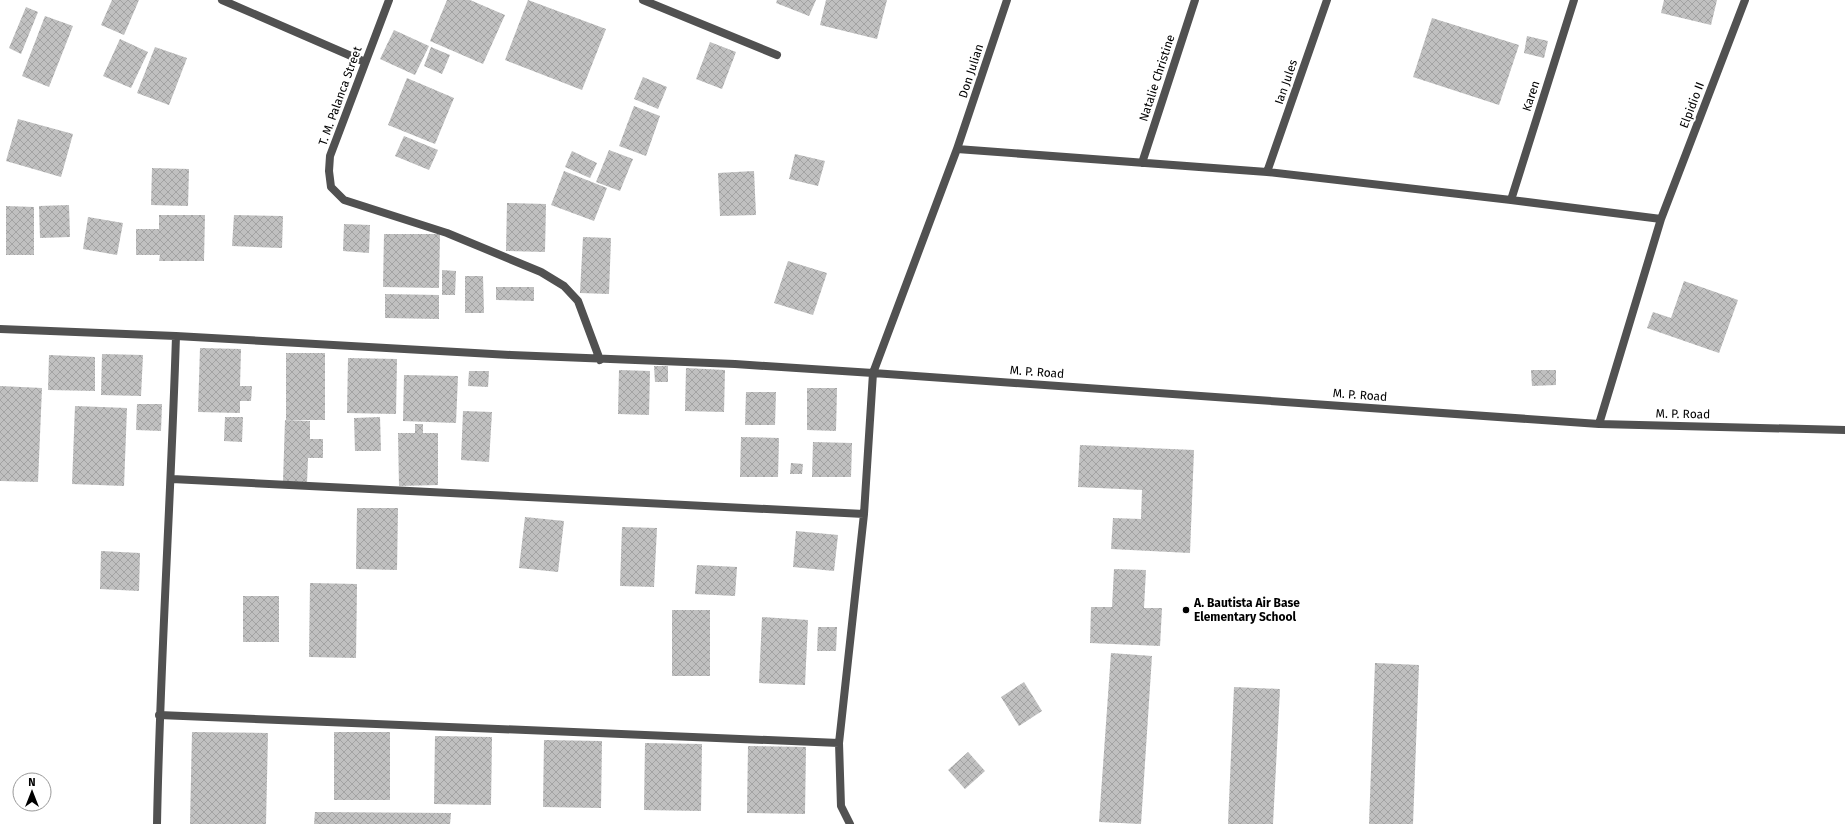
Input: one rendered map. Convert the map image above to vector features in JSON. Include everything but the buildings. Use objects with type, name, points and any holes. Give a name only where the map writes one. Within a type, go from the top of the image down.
[{"type":"street","points":[[222,0],[365,62]]},
{"type":"street","name":"T. M. Palanca Street","points":[[389,0],[330,156],[329,171],[331,187],[344,200],[420,223],[542,272],[564,286],[578,301],[600,360]]},
{"type":"street","points":[[643,0],[777,55]]},
{"type":"street","name":"Don Julian","points":[[850,824],[841,806],[838,743],[864,514],[873,373],[957,149],[1007,0]]},
{"type":"street","name":"Natalie Christine","points":[[1142,163],[1194,0]]},
{"type":"street","name":"Ian Jules","points":[[1267,172],[1327,0]]},
{"type":"street","name":"Karen","points":[[1511,200],[1574,0]]},
{"type":"street","name":"Elpidio II","points":[[1599,424],[1662,219],[1745,0]]},
{"type":"street","points":[[957,149],[1267,172],[1662,219]]},
{"type":"street","name":"M. P. Road","points":[[0,329],[176,336],[600,360],[735,364],[1599,424],[1845,430]]},
{"type":"street","points":[[157,824],[159,715],[172,479],[176,336]]},
{"type":"street","points":[[172,479],[864,514]]},
{"type":"street","points":[[159,715],[838,743]]},
{"type":"place","name":"A. Bautista Air Base Elementary School","points":[[1186,610]]}]
